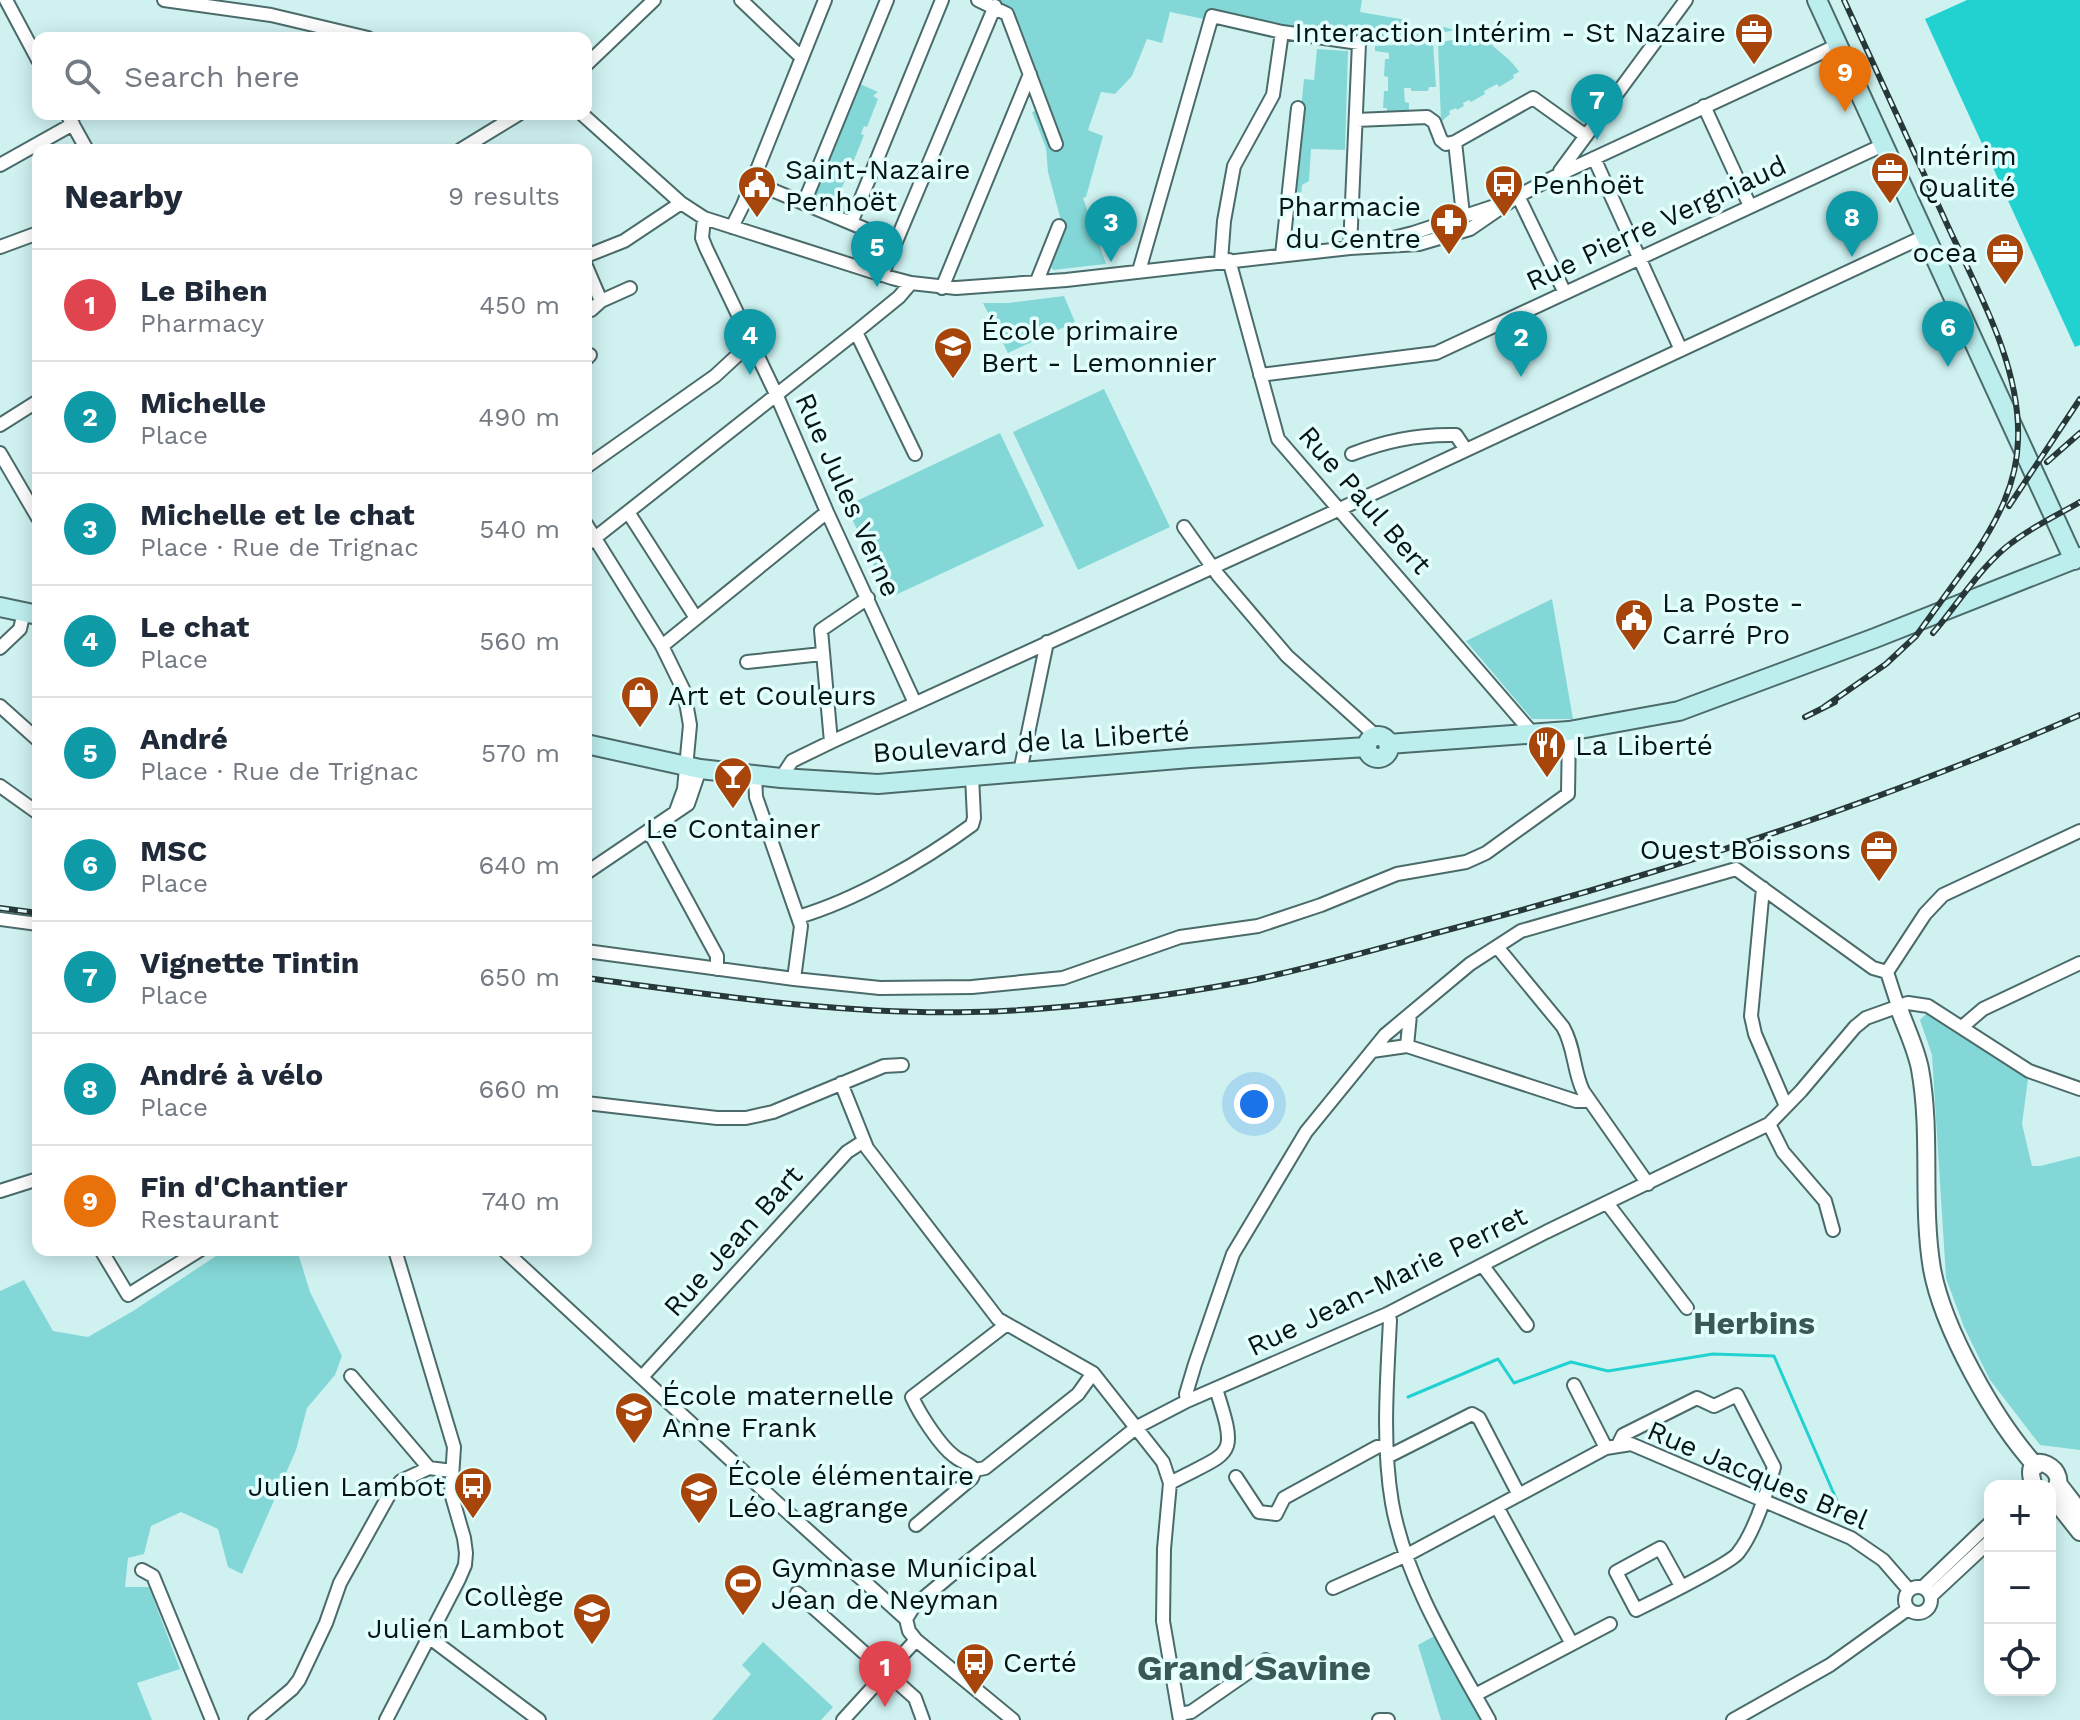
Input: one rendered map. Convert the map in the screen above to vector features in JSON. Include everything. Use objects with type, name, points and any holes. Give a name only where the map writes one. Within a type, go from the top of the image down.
[{"type":"main road","points":[[1817,0],[2060,531],[2078,553]]},
{"type":"main road","name":"Boulevard de la Liberté","points":[[592,745],[692,768],[878,784],[1377,742],[1569,731],[1699,705],[2078,553]]},
{"type":"main road","points":[[0,607],[31,614]]},
{"type":"street","points":[[6,0],[32,49]]},
{"type":"street","points":[[164,0],[271,15],[343,32]]},
{"type":"street","points":[[592,59],[654,0]]},
{"type":"street","points":[[741,0],[802,58]]},
{"type":"street","points":[[732,227],[825,0]]},
{"type":"street","points":[[804,203],[887,0]]},
{"type":"street","points":[[851,223],[942,0]]},
{"type":"street","points":[[978,0],[1007,14],[1056,144]]},
{"type":"street","points":[[1558,175],[1686,0]]},
{"type":"street","points":[[882,275],[995,6]]},
{"type":"street","points":[[1139,271],[1212,16],[1282,32],[1359,43],[1350,248]]},
{"type":"street","name":"Rue Paul Bert","points":[[1282,32],[1273,95],[1234,166],[1224,221],[1225,261],[1278,439],[1534,735]]},
{"type":"street","points":[[589,120],[681,203],[704,218],[911,283],[969,288],[1350,248],[1419,244],[1470,229],[1558,175],[1838,45]]},
{"type":"street","points":[[942,288],[1030,74]]},
{"type":"street","points":[[1356,120],[1427,117],[1434,122],[1441,140],[1446,144],[1455,142],[1533,98],[1586,136]]},
{"type":"street","points":[[1704,106],[1750,206]]},
{"type":"street","points":[[1282,255],[1298,108]]},
{"type":"street","points":[[0,165],[68,120]]},
{"type":"street","points":[[71,120],[84,144]]},
{"type":"street","points":[[470,144],[509,120]]},
{"type":"street","points":[[1455,142],[1463,215]]},
{"type":"street","name":"Rue Pierre Vergniaud","points":[[1260,375],[1436,353],[1883,145]]},
{"type":"street","points":[[1594,158],[1681,350]]},
{"type":"street","points":[[753,182],[896,242]]},
{"type":"street","points":[[1350,248],[1413,233],[1515,199]]},
{"type":"street","points":[[1515,199],[1564,291]]},
{"type":"street","points":[[592,254],[624,241],[681,203]]},
{"type":"street","name":"Rue Jules Verne","points":[[704,218],[702,238],[706,248],[776,394],[915,703]]},
{"type":"street","points":[[1037,281],[1059,226]]},
{"type":"street","points":[[0,247],[32,235]]},
{"type":"street","points":[[781,778],[792,761],[831,742],[1925,236]]},
{"type":"street","points":[[592,540],[856,332],[911,283]]},
{"type":"street","points":[[592,289],[596,305],[630,288]]},
{"type":"street","points":[[856,332],[915,454]]},
{"type":"street","points":[[592,463],[715,376],[752,345]]},
{"type":"street","points":[[0,425],[32,405]]},
{"type":"street","points":[[1352,454],[1392,440],[1428,434],[1456,435],[1466,450]]},
{"type":"street","points":[[0,453],[32,508]]},
{"type":"street","points":[[628,512],[696,618]]},
{"type":"street","points":[[662,646],[827,512]]},
{"type":"street","points":[[1184,527],[1212,566],[1287,656],[1377,742]]},
{"type":"street","points":[[592,545],[662,646],[684,691],[690,725],[692,768],[688,804],[592,869]]},
{"type":"street","points":[[831,742],[821,630],[868,598]]},
{"type":"street","points":[[0,648],[31,614]]},
{"type":"street","points":[[1020,772],[1047,642]]},
{"type":"street","points":[[747,662],[822,654]]},
{"type":"street","points":[[0,706],[32,735]]},
{"type":"street","points":[[592,952],[880,988],[972,987],[1063,978],[1180,937],[1269,922],[1397,874],[1466,862],[1486,853],[1568,794],[1569,731]]},
{"type":"street","points":[[806,756],[806,779]]},
{"type":"street","points":[[755,775],[756,797],[798,917],[801,938],[794,979]]},
{"type":"street","points":[[798,917],[900,871],[972,825],[972,776]]},
{"type":"street","points":[[0,786],[32,809]]},
{"type":"street","points":[[649,831],[717,956],[717,969]]},
{"type":"street","points":[[1887,972],[1925,914],[1943,895],[2080,831]]},
{"type":"street","points":[[1187,1401],[1195,1364],[1233,1254],[1306,1132],[1385,1035],[1470,964],[1521,931],[1736,869],[1873,968],[1887,972]]},
{"type":"street","points":[[1763,888],[1751,1016],[1755,1034],[1786,1106]]},
{"type":"street","points":[[0,919],[32,923]]},
{"type":"street","points":[[1498,948],[1563,1027],[1571,1041],[1577,1080],[1586,1102],[1648,1184]]},
{"type":"street","points":[[1962,1027],[1983,1009],[2080,963]]},
{"type":"street","points":[[1887,972],[1920,1065],[1931,1253],[1939,1295],[1948,1321],[1990,1400],[2024,1453],[2033,1480]]},
{"type":"street","points":[[1898,1006],[1908,1003],[1928,1006],[2029,1071],[2080,1089]]},
{"type":"street","name":"Rue Jean-Marie Perret","points":[[906,1619],[914,1606],[1004,1531],[1137,1427],[1187,1401],[1387,1314],[1769,1124],[1855,1027],[1866,1018],[1898,1006]]},
{"type":"street","points":[[1407,1046],[1410,1015]]},
{"type":"street","points":[[1372,1051],[1407,1046],[1586,1102]]},
{"type":"street","points":[[592,1104],[717,1118],[746,1118],[773,1112],[884,1066],[902,1065]]},
{"type":"street","points":[[841,1083],[864,1141],[998,1319],[1093,1373],[1163,1462],[1170,1483],[1162,1599],[1167,1653],[1179,1717],[1266,1660]]},
{"type":"street","points":[[1769,1124],[1783,1152],[1825,1201],[1833,1230]]},
{"type":"street","name":"Rue Jean Bart","points":[[642,1377],[847,1152],[864,1141]]},
{"type":"street","points":[[0,1191],[32,1181]]},
{"type":"street","points":[[1607,1203],[1687,1308]]},
{"type":"street","points":[[105,1256],[128,1295],[190,1256]]},
{"type":"street","points":[[386,1720],[465,1565],[464,1538],[451,1493],[454,1447],[397,1256]]},
{"type":"street","points":[[511,1256],[906,1619],[909,1631],[916,1640],[1013,1720]]},
{"type":"street","points":[[1483,1266],[1527,1325]]},
{"type":"street","points":[[1387,1314],[1390,1320],[1387,1451],[1392,1504],[1407,1555],[1430,1611],[1489,1720]]},
{"type":"street","points":[[975,1470],[953,1456],[912,1397],[1007,1324]]},
{"type":"street","points":[[975,1470],[985,1468],[1078,1394],[1093,1373]]},
{"type":"street","points":[[351,1376],[429,1468]]},
{"type":"street","points":[[1574,1385],[1612,1446],[1623,1435],[1682,1404],[1697,1398],[1714,1406],[1737,1395],[1774,1467],[1764,1500],[1738,1555],[1681,1586],[1636,1610],[1616,1572],[1660,1548],[1681,1586]]},
{"type":"street","points":[[1170,1483],[1223,1455],[1229,1446],[1229,1429],[1216,1389]]},
{"type":"street","points":[[1236,1477],[1259,1512],[1276,1514],[1284,1498],[1377,1447],[1387,1451],[1472,1414],[1479,1418],[1519,1495]]},
{"type":"street","name":"Rue Jacques Brel","points":[[1333,1588],[1407,1555],[1612,1446],[1631,1444],[1867,1547],[1909,1590]]},
{"type":"street","points":[[2033,1480],[2045,1462],[2059,1468],[2062,1477],[2056,1486]]},
{"type":"street","points":[[255,1720],[299,1680],[326,1623],[340,1583],[389,1495],[401,1481],[429,1468],[452,1471]]},
{"type":"street","points":[[916,1525],[972,1478],[975,1470]]},
{"type":"street","points":[[2056,1493],[2080,1512]]},
{"type":"street","points":[[2056,1496],[2080,1532]]},
{"type":"street","points":[[1497,1507],[1572,1644]]},
{"type":"street","points":[[1927,1592],[1984,1530]]},
{"type":"street","points":[[1927,1592],[1984,1546]]},
{"type":"street","points":[[142,1570],[153,1576],[212,1720]]},
{"type":"street","points":[[1916,1586],[1927,1592],[1930,1605],[1925,1611],[1916,1613],[1908,1609],[1905,1597],[1909,1590],[1916,1586]]},
{"type":"street","points":[[797,1593],[915,1698],[923,1720]]},
{"type":"street","points":[[1733,1720],[1830,1665],[1908,1609]]},
{"type":"street","points":[[1475,1695],[1610,1624]]},
{"type":"street","points":[[430,1638],[539,1720]]},
{"type":"street","points":[[843,1720],[916,1640]]},
{"type":"street","points":[[1379,1720],[1388,1720]]},
{"type":"shaded area","points":[[982,0],[1362,0],[1360,12],[1406,20],[1407,29],[1444,27],[1455,30],[1423,36],[1363,38],[1305,31],[1214,12],[1204,19],[1170,12],[1162,43],[1147,39],[1132,76],[1115,94],[1101,92],[1088,130],[1103,136],[1086,197],[1083,198],[1106,264],[1053,270],[1050,265],[1064,232],[1048,172],[1046,148],[1032,112],[1038,110],[1010,12]]},
{"type":"shaded area","points":[[1967,0],[2080,0],[2080,345],[2075,347],[1925,19]]},
{"type":"shaded area","points":[[1483,33],[1519,72],[1499,87],[1497,84],[1471,102],[1463,103],[1464,106],[1457,110],[1449,111],[1450,114],[1441,122],[1438,43]]},
{"type":"shaded area","points":[[1433,43],[1436,87],[1429,87],[1428,91],[1404,88],[1409,114],[1387,115],[1387,108],[1383,108],[1388,77],[1384,76],[1385,59],[1389,59],[1389,53],[1375,51],[1375,46]]},
{"type":"shaded area","points":[[1317,49],[1348,51],[1345,150],[1311,149],[1309,181],[1302,185],[1301,196],[1293,195],[1294,182],[1298,181],[1294,178],[1304,79],[1314,80]]},
{"type":"shaded area","points":[[860,84],[878,92],[873,96],[878,99],[867,127],[864,126],[861,134],[864,135],[852,165],[848,164],[848,173],[836,202],[828,199],[826,202],[839,208],[841,203],[850,207],[847,215],[812,201]]},
{"type":"shaded area","points":[[1064,296],[1075,322],[1008,353],[983,303],[1007,303]]},
{"type":"shaded area","points":[[1104,389],[1170,527],[1078,570],[1013,432]]},
{"type":"shaded area","points":[[1000,433],[1044,526],[889,598],[846,506]]},
{"type":"shaded area","points":[[1552,599],[1573,719],[1532,719],[1466,641]]},
{"type":"shaded area","points":[[1927,1013],[2028,1079],[2022,1124],[2032,1166],[2080,1156],[2080,1450],[2040,1445],[1990,1380],[1964,1327],[1946,1278],[1932,1055],[1920,1020]]},
{"type":"shaded area","points":[[216,1256],[299,1256],[310,1292],[342,1356],[335,1375],[307,1408],[296,1450],[242,1574],[228,1567],[218,1529],[181,1512],[151,1526],[144,1554],[128,1558],[125,1587],[149,1587],[180,1669],[137,1683],[152,1720],[0,1720],[0,1291],[24,1280],[53,1331],[88,1337]]},
{"type":"shaded area","points":[[1436,1635],[1482,1720],[1441,1720],[1418,1645]]},
{"type":"shaded area","points":[[763,1642],[833,1707],[821,1720],[712,1720],[751,1674],[742,1665]]},
{"type":"waterway","points":[[1408,1397],[1498,1359],[1514,1383],[1571,1362],[1608,1371],[1713,1354],[1774,1356],[1844,1517]]},
{"type":"railway","points":[[1844,0],[1983,300],[2012,383],[2018,440],[2014,472],[1998,516],[1973,557]]},
{"type":"railway","points":[[2009,506],[2080,399]]},
{"type":"railway","points":[[2047,462],[2080,433]]},
{"type":"railway","points":[[1933,633],[1976,578],[2005,548],[2080,502]]},
{"type":"railway","points":[[1824,707],[1886,664],[1916,636],[1979,549]]},
{"type":"railway","points":[[1805,717],[1835,702]]},
{"type":"railway","points":[[592,979],[826,1007],[923,1012],[1076,1006],[1214,987],[1350,956],[1691,860],[1926,778],[2080,715]]},
{"type":"railway","points":[[0,908],[32,912]]},
{"type":"place","name":"Interaction Intérim - St Nazaire","points":[[1754,66]]},
{"type":"place","name":"Fin d'Chantier","points":[[1845,112]]},
{"type":"place","name":"Vignette Tintin","points":[[1597,140]]},
{"type":"place","name":"Intérim Qualité","points":[[1890,205]]},
{"type":"place","name":"Penhoët","points":[[1504,218]]},
{"type":"place","name":"Saint-Nazaire Penhoët","points":[[757,219]]},
{"type":"place","name":"Pharmacie du Centre","points":[[1449,256]]},
{"type":"place","name":"André à vélo","points":[[1852,257]]},
{"type":"place","name":"Michelle et le chat","points":[[1111,262]]},
{"type":"place","name":"ocea","points":[[2005,286]]},
{"type":"place","name":"André","points":[[877,287]]},
{"type":"place","name":"MSC","points":[[1948,367]]},
{"type":"place","name":"Le chat","points":[[750,375]]},
{"type":"place","name":"Michelle","points":[[1521,377]]},
{"type":"place","name":"École primaire Bert - Lemonnier","points":[[953,380]]},
{"type":"place","name":"La Poste - Carré Pro","points":[[1634,652]]},
{"type":"place","name":"Art et Couleurs","points":[[640,729]]},
{"type":"place","name":"La Liberté","points":[[1547,779]]},
{"type":"place","name":"Le Container","points":[[733,810]]},
{"type":"place","name":"Ouest Boissons","points":[[1879,883]]},
{"type":"place","name":"École maternelle Anne Frank","points":[[634,1445]]},
{"type":"place","name":"Julien Lambot","points":[[473,1520]]},
{"type":"place","name":"École élémentaire Léo Lagrange","points":[[699,1525]]},
{"type":"place","name":"Gymnase Municipal Jean de Neyman","points":[[743,1617]]},
{"type":"place","name":"Collège Julien Lambot","points":[[592,1646]]},
{"type":"place","name":"Certé","points":[[975,1696]]},
{"type":"place","name":"Le Bihen","points":[[885,1707]]},
{"type":"district","name":"Herbins","points":[[1754,1323]]},
{"type":"district","name":"Grand Savine","points":[[1254,1668]]}]
